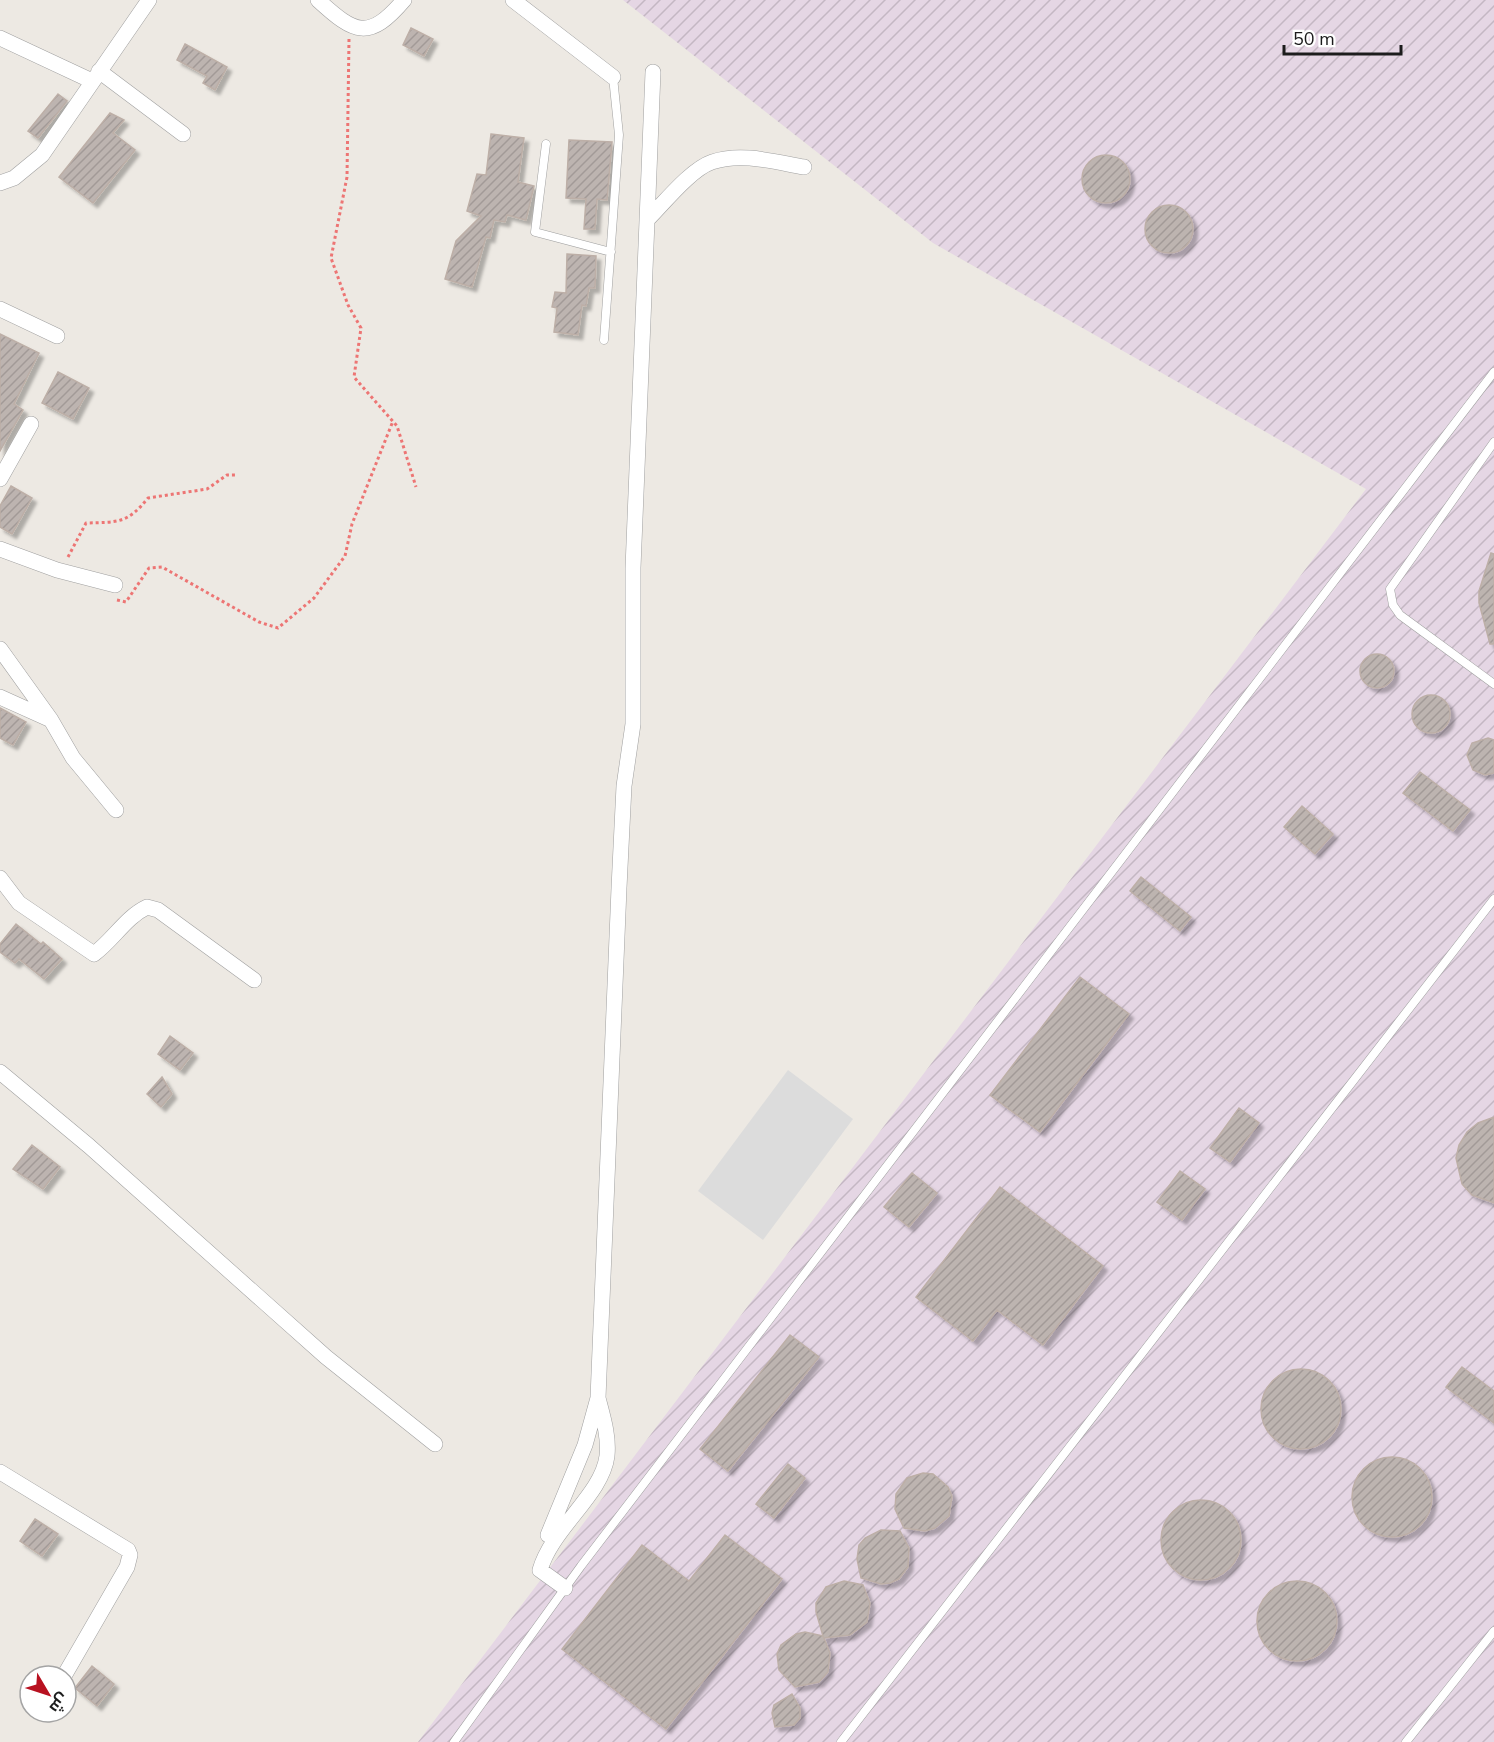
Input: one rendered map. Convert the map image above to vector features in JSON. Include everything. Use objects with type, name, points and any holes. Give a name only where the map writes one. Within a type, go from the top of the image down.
[{"type":"street","points":[[0,183],[14,178],[42,155],[149,0]]},
{"type":"street","points":[[318,0],[350,26],[372,28],[388,19],[404,0]]},
{"type":"street","points":[[513,0],[613,77]]},
{"type":"street","points":[[0,38],[95,76],[183,134]]},
{"type":"street","points":[[565,1588],[540,1570],[547,1537],[585,1445],[598,1398],[624,786],[633,724],[633,568],[653,72]]},
{"type":"street","points":[[647,220],[697,171],[710,162],[742,157],[804,167]]},
{"type":"street","points":[[0,309],[57,336]]},
{"type":"street","points":[[0,479],[31,424]]},
{"type":"street","points":[[0,549],[57,570],[115,585]]},
{"type":"street","points":[[0,649],[51,720],[73,758],[116,810]]},
{"type":"street","points":[[0,697],[51,720]]},
{"type":"street","points":[[0,878],[19,903],[94,954],[107,945],[137,911],[147,907],[158,909],[254,980]]},
{"type":"street","points":[[0,1072],[89,1146],[326,1357],[435,1444]]},
{"type":"street","points":[[544,1555],[562,1527],[598,1481],[607,1458],[607,1432],[598,1398]]},
{"type":"street","points":[[0,1472],[65,1509],[128,1550],[130,1555],[127,1567],[71,1664]]},
{"type":"lane","points":[[604,340],[619,135],[613,77]]},
{"type":"lane","points":[[546,144],[535,232],[611,252]]},
{"type":"lane","points":[[454,1742],[565,1588],[1494,372]]},
{"type":"lane","points":[[1494,442],[1390,589],[1393,605],[1400,615],[1494,684]]},
{"type":"lane","points":[[842,1742],[1494,899]]},
{"type":"lane","points":[[1406,1742],[1494,1630]]},
{"type":"path","points":[[350,26],[347,177],[332,258],[348,305],[362,328],[354,377],[397,426],[416,488]]},
{"type":"path","points":[[115,585],[111,597],[126,602],[149,568],[162,567],[259,622],[278,628],[314,598],[345,556],[352,524],[393,421]]},
{"type":"path","points":[[57,570],[74,551],[86,523],[122,522],[134,515],[148,498],[207,489],[227,476],[236,475]]},
{"type":"shaded area","points":[[623,0],[1494,0],[1494,1742],[418,1742],[1366,489],[933,243]]},
{"type":"shaded area","points":[[788,1070],[853,1119],[763,1240],[698,1191]]},
{"type":"building","points":[[411,28],[433,39],[424,56],[403,45]]},
{"type":"building","points":[[185,44],[227,67],[215,90],[203,83],[207,76],[177,60]]},
{"type":"building","points":[[58,94],[67,101],[38,138],[28,131]]},
{"type":"building","points":[[110,113],[124,120],[113,133],[135,150],[93,203],[59,177]]},
{"type":"building","points":[[491,134],[524,138],[518,182],[534,186],[526,220],[507,215],[505,222],[494,220],[490,238],[486,237],[472,287],[445,279],[456,241],[481,216],[467,211],[477,174],[486,175]]},
{"type":"building","points":[[569,140],[612,142],[607,200],[597,199],[595,229],[584,229],[586,199],[566,198]]},
{"type":"building","points":[[1101,155],[1111,155],[1126,165],[1130,179],[1126,193],[1120,199],[1111,203],[1101,203],[1086,193],[1082,184],[1082,174],[1092,159]]},
{"type":"building","points":[[1169,205],[1186,212],[1193,229],[1186,246],[1169,253],[1152,246],[1145,229],[1152,212]]},
{"type":"building","points":[[567,254],[596,256],[595,288],[589,288],[586,306],[582,305],[578,335],[554,332],[557,308],[552,307],[555,292],[566,293]]},
{"type":"building","points":[[0,334],[39,353],[14,404],[23,410],[0,451]]},
{"type":"building","points":[[58,372],[89,388],[73,419],[42,403]]},
{"type":"building","points":[[11,486],[32,498],[12,534],[0,527],[0,506]]},
{"type":"building","points":[[1491,553],[1494,554],[1494,644],[1490,644],[1479,603],[1479,591]]},
{"type":"building","points":[[1377,654],[1389,659],[1394,671],[1389,683],[1377,688],[1365,683],[1360,671],[1365,659]]},
{"type":"building","points":[[1431,695],[1444,701],[1450,714],[1444,727],[1431,733],[1418,727],[1412,714],[1418,701]]},
{"type":"building","points":[[0,708],[26,722],[13,745],[0,738]]},
{"type":"building","points":[[1488,738],[1494,740],[1494,773],[1485,775],[1473,770],[1467,755],[1472,743]]},
{"type":"building","points":[[1420,772],[1470,810],[1453,831],[1403,793]]},
{"type":"building","points":[[1302,806],[1333,834],[1315,854],[1284,827]]},
{"type":"building","points":[[1141,877],[1191,917],[1180,931],[1130,891]]},
{"type":"building","points":[[16,924],[41,944],[43,942],[62,959],[44,979],[19,959],[15,963],[0,952],[0,944]]},
{"type":"building","points":[[1080,977],[1129,1014],[1040,1132],[990,1095]]},
{"type":"building","points":[[170,1036],[193,1053],[180,1070],[158,1054]]},
{"type":"building","points":[[162,1077],[172,1094],[161,1107],[147,1094]]},
{"type":"building","points":[[1239,1108],[1259,1123],[1230,1162],[1210,1148]]},
{"type":"building","points":[[1494,1117],[1494,1203],[1472,1195],[1462,1184],[1456,1158],[1459,1145],[1467,1132],[1478,1123]]},
{"type":"building","points":[[32,1145],[60,1167],[43,1189],[13,1169]]},
{"type":"building","points":[[1180,1171],[1205,1189],[1182,1220],[1157,1202]]},
{"type":"building","points":[[912,1173],[937,1193],[909,1227],[884,1207]]},
{"type":"building","points":[[1000,1187],[1103,1266],[1043,1345],[997,1310],[973,1341],[916,1297]]},
{"type":"building","points":[[790,1335],[819,1357],[728,1471],[700,1449]]},
{"type":"building","points":[[1462,1367],[1494,1391],[1494,1423],[1446,1387]]},
{"type":"building","points":[[1301,1369],[1316,1372],[1329,1381],[1338,1394],[1341,1409],[1338,1424],[1329,1437],[1316,1446],[1301,1449],[1286,1446],[1273,1437],[1264,1424],[1261,1409],[1264,1394],[1273,1381],[1286,1372]]},
{"type":"building","points":[[1392,1457],[1407,1460],[1420,1469],[1429,1482],[1432,1497],[1429,1512],[1420,1525],[1407,1534],[1392,1537],[1377,1534],[1364,1525],[1355,1512],[1352,1497],[1355,1482],[1364,1469],[1377,1460]]},
{"type":"building","points":[[788,1464],[805,1478],[774,1518],[756,1504]]},
{"type":"building","points":[[923,1473],[933,1474],[948,1487],[952,1496],[949,1516],[935,1528],[925,1531],[904,1528],[895,1509],[896,1494],[907,1478]]},
{"type":"building","points":[[1201,1500],[1216,1503],[1229,1512],[1238,1525],[1241,1540],[1238,1555],[1229,1568],[1216,1577],[1201,1580],[1186,1577],[1173,1568],[1164,1555],[1161,1540],[1164,1525],[1173,1512],[1186,1503]]},
{"type":"building","points":[[35,1519],[58,1534],[42,1556],[20,1541]]},
{"type":"building","points":[[881,1530],[900,1531],[909,1548],[908,1567],[899,1579],[881,1584],[861,1578],[857,1559],[859,1545],[865,1538]]},
{"type":"building","points":[[725,1535],[782,1579],[666,1729],[562,1649],[642,1545],[689,1581]]},
{"type":"building","points":[[844,1581],[863,1585],[870,1603],[867,1622],[850,1635],[824,1638],[830,1653],[828,1672],[819,1682],[795,1687],[779,1670],[777,1654],[781,1645],[796,1634],[805,1632],[823,1636],[816,1612],[816,1603],[826,1587]]},
{"type":"building","points":[[1289,1581],[1305,1581],[1326,1592],[1337,1613],[1337,1629],[1326,1650],[1305,1661],[1289,1661],[1275,1655],[1263,1643],[1257,1629],[1257,1613],[1263,1599],[1275,1587]]},
{"type":"building","points":[[92,1666],[114,1684],[97,1706],[78,1690],[78,1684]]},
{"type":"building","points":[[792,1694],[800,1708],[800,1718],[794,1725],[775,1727],[772,1713],[774,1705]]}]
